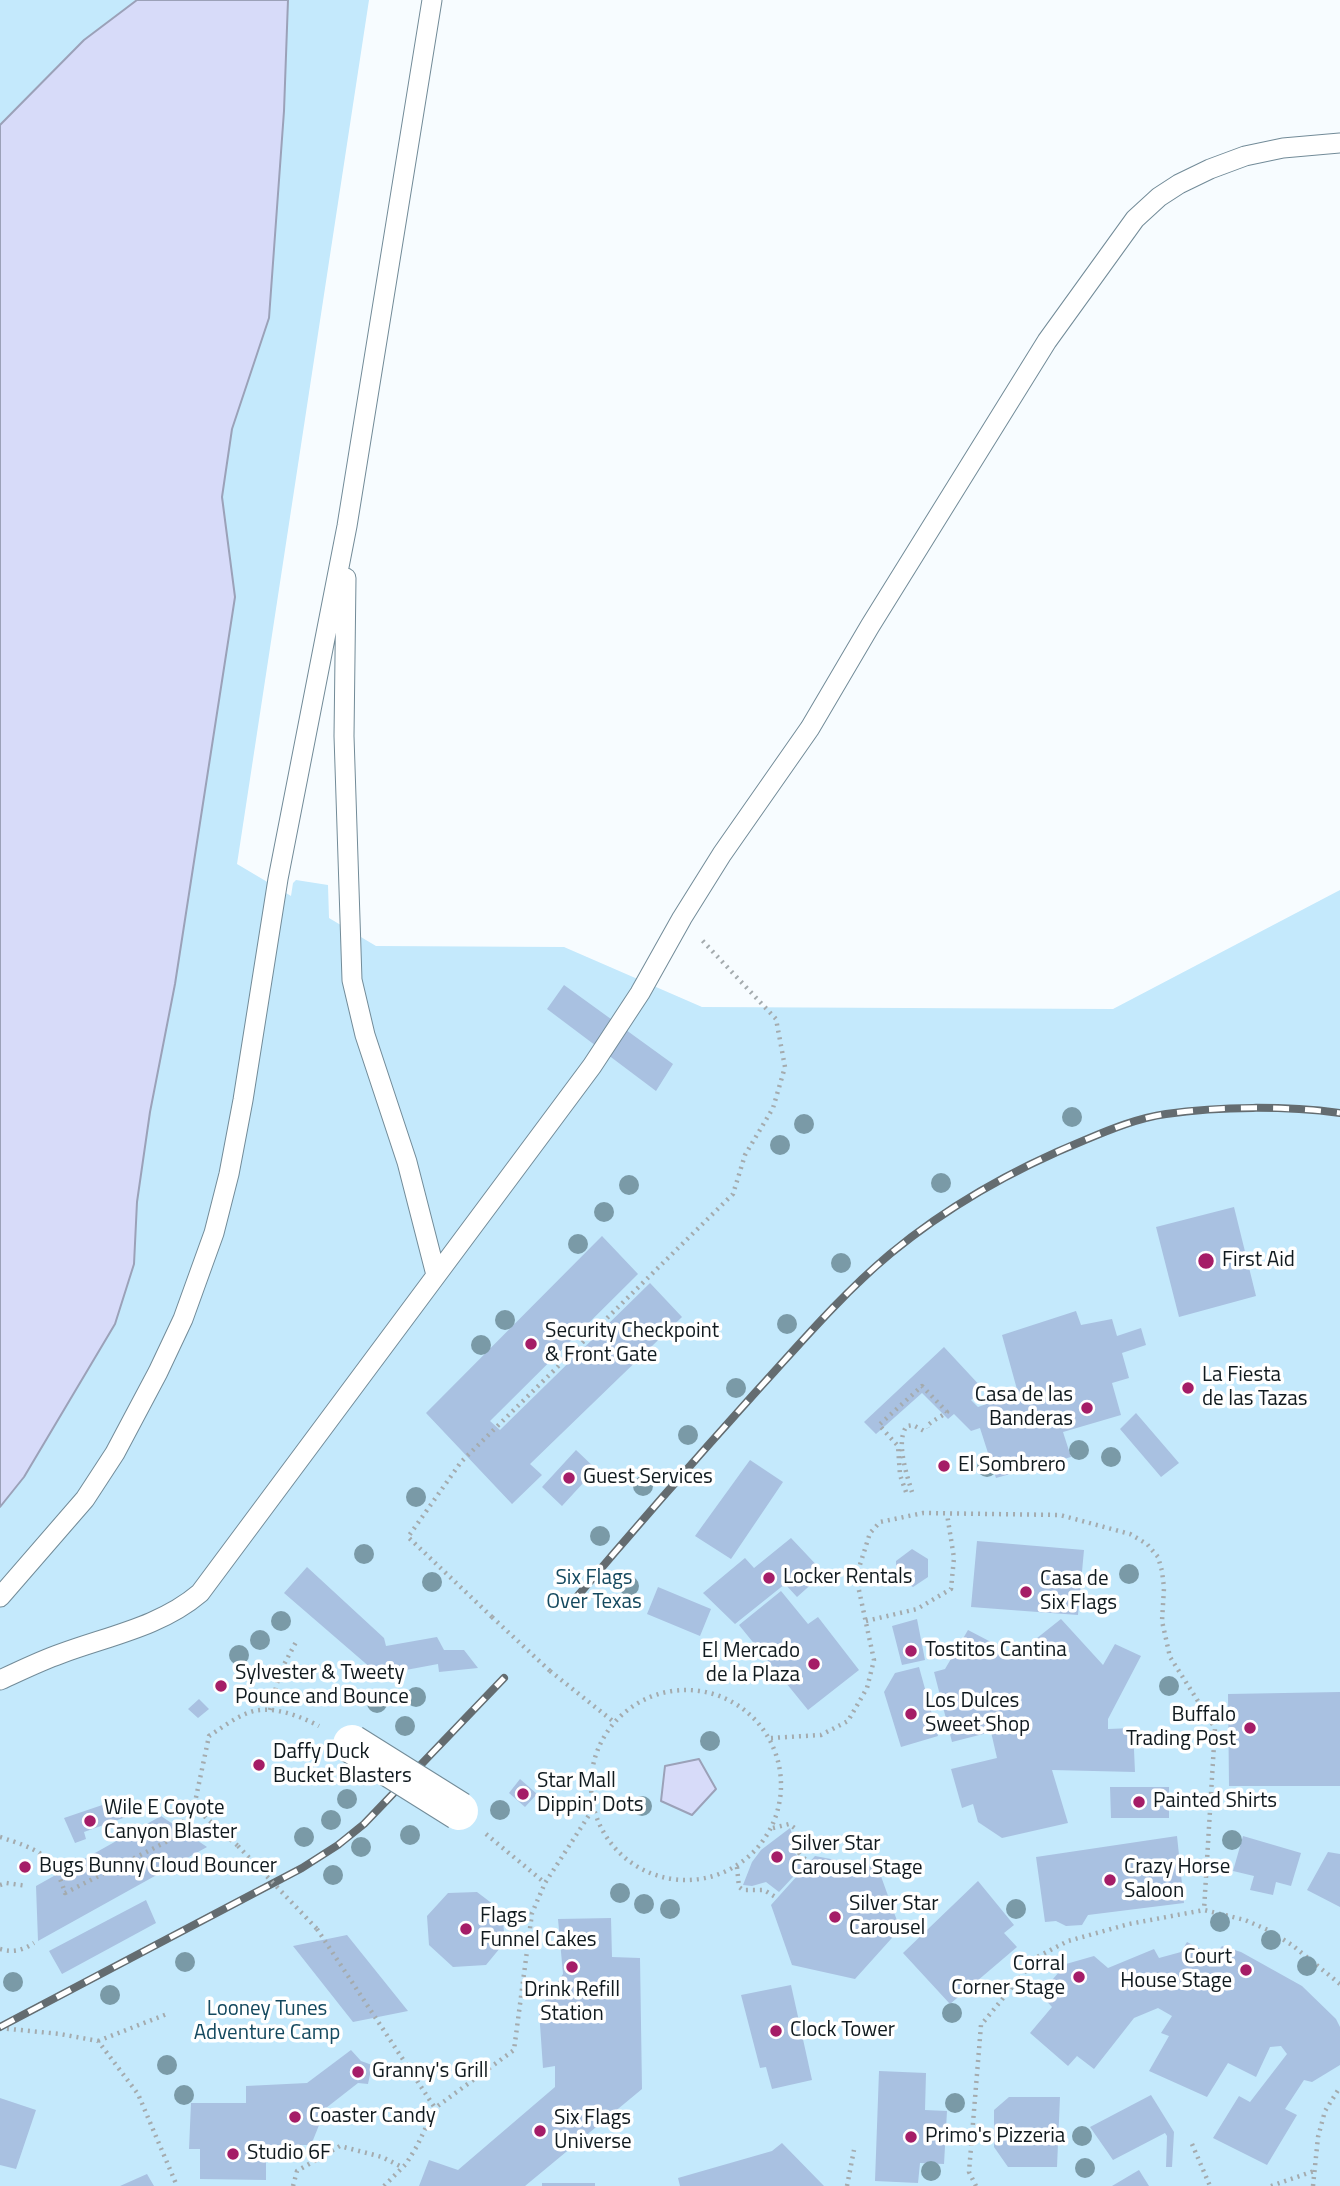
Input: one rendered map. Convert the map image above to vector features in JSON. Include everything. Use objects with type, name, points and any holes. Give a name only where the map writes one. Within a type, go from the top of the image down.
[{"type":"street","points":[[352,1745],[459,1811]]},
{"type":"lane","points":[[0,1597],[85,1499],[115,1453],[183,1320],[214,1233],[243,1100],[278,879],[346,526],[432,0]]},
{"type":"lane","points":[[0,1680],[60,1654],[163,1618],[200,1593],[592,1066],[640,993],[722,854],[810,728],[870,626],[1047,341],[1135,219],[1159,197],[1179,184],[1245,156],[1283,148],[1340,144]]},
{"type":"lane","points":[[346,526],[344,736],[351,972],[365,1035],[407,1163],[436,1275]]},
{"type":"path","points":[[614,1722],[551,1671],[408,1537],[461,1462],[733,1194],[745,1156],[773,1108],[785,1067],[776,1019],[682,918]]},
{"type":"path","points":[[922,1386],[947,1412],[927,1426],[926,1430],[913,1425],[907,1426],[902,1436],[909,1492],[900,1475],[898,1446],[879,1425],[922,1386]]},
{"type":"path","points":[[771,1738],[821,1735],[848,1721],[867,1688],[874,1660],[857,1581],[870,1533],[880,1522],[923,1513],[1060,1515],[1130,1534],[1147,1544],[1158,1557],[1164,1588],[1162,1621],[1170,1657],[1215,1728],[1204,1910]]},
{"type":"path","points":[[866,1621],[918,1609],[951,1589],[954,1558],[947,1514]]},
{"type":"path","points":[[270,1710],[280,1672],[296,1642]]},
{"type":"path","points":[[773,1828],[781,1767],[771,1738],[751,1714],[726,1697],[696,1689],[666,1692],[637,1703],[614,1722],[598,1748],[591,1778],[593,1808],[605,1836],[625,1858],[650,1874],[679,1881],[709,1878],[737,1867],[773,1828],[789,1824],[798,1833],[799,1853],[809,1863]]},
{"type":"path","points":[[0,1837],[45,1855],[61,1879],[65,1893],[170,1840],[194,1807],[209,1736],[231,1721],[254,1711],[270,1710],[302,1717],[352,1745]]},
{"type":"path","points":[[194,1807],[238,1846],[317,1929],[435,2108]]},
{"type":"path","points":[[384,2186],[417,2146],[435,2108],[514,2050],[532,1913],[545,1884],[593,1808]]},
{"type":"path","points":[[459,1811],[545,1884]]},
{"type":"path","points":[[737,1867],[739,1887],[743,1890],[764,1890],[778,1898]]},
{"type":"path","points":[[0,1885],[27,1886]]},
{"type":"path","points":[[976,2186],[969,2172],[981,2025],[1037,1957],[1068,1941],[1129,1924],[1204,1910],[1245,1920],[1268,1930],[1292,1944],[1340,1984]]},
{"type":"path","points":[[0,1949],[15,1951],[34,1943]]},
{"type":"path","points":[[0,2028],[98,2041],[167,2014]]},
{"type":"path","points":[[98,2041],[138,2094],[177,2186]]},
{"type":"path","points":[[1313,2186],[1318,2137],[1325,2111],[1340,2087]]},
{"type":"path","points":[[1192,2144],[1210,2186]]},
{"type":"path","points":[[293,2186],[297,2171],[340,2146],[382,2157],[402,2167]]},
{"type":"path","points":[[847,2186],[854,2150]]},
{"type":"path","points":[[1271,2186],[1314,2171]]},
{"type":"green space","name":"Six Flags Over Texas","points":[[0,0],[369,0],[237,864],[291,896],[296,880],[328,885],[329,918],[376,946],[564,947],[702,1007],[1113,1009],[1340,890],[1340,2186],[0,2186]]},
{"type":"shaded area","points":[[137,0],[288,0],[284,111],[269,318],[232,429],[222,497],[235,597],[175,984],[150,1112],[137,1202],[134,1264],[115,1324],[24,1477],[0,1507],[0,125],[84,40]]},
{"type":"shaded area","points":[[699,1759],[716,1789],[692,1815],[661,1801],[665,1766]]},
{"type":"building","points":[[564,985],[673,1064],[656,1091],[547,1009]]},
{"type":"building","name":"First Aid","points":[[1234,1207],[1256,1296],[1179,1317],[1156,1227]]},
{"type":"building","name":"Security Checkpoint & Front Gate","points":[[602,1236],[638,1274],[490,1421],[500,1430],[650,1283],[682,1317],[530,1464],[542,1475],[512,1504],[426,1413]]},
{"type":"building","points":[[1076,1311],[1081,1325],[1112,1319],[1117,1336],[1141,1328],[1146,1345],[1122,1353],[1129,1378],[1112,1383],[1121,1415],[1063,1432],[1071,1457],[996,1478],[980,1428],[971,1431],[954,1414],[948,1419],[922,1393],[876,1434],[864,1422],[944,1347],[983,1389],[971,1400],[978,1407],[1018,1393],[1002,1335]]},
{"type":"building","points":[[1136,1413],[1179,1463],[1161,1477],[1120,1429]]},
{"type":"building","name":"Guest Services","points":[[576,1450],[596,1469],[562,1506],[542,1487]]},
{"type":"building","points":[[750,1460],[783,1482],[731,1559],[695,1536]]},
{"type":"building","name":"Locker Rentals","points":[[791,1538],[824,1573],[797,1597],[785,1584],[735,1624],[703,1593],[745,1558],[754,1568]]},
{"type":"building","name":"Casa de Six Flags","points":[[977,1541],[1084,1550],[1078,1615],[971,1607]]},
{"type":"building","points":[[912,1549],[928,1559],[928,1577],[913,1587],[896,1577],[896,1561]]},
{"type":"building","points":[[307,1567],[384,1638],[386,1646],[437,1637],[444,1650],[464,1650],[478,1668],[439,1672],[438,1664],[379,1675],[284,1593]]},
{"type":"building","points":[[658,1587],[711,1609],[700,1636],[647,1614]]},
{"type":"building","points":[[781,1591],[808,1624],[818,1617],[859,1670],[808,1710],[739,1625]]},
{"type":"building","name":"Tostitos Cantina","points":[[917,1619],[925,1660],[902,1665],[892,1626]]},
{"type":"building","points":[[1061,1619],[1103,1665],[1115,1644],[1141,1656],[1108,1719],[1108,1729],[1133,1728],[1135,1772],[1052,1770],[1068,1823],[1002,1838],[978,1822],[973,1804],[962,1808],[951,1769],[997,1758],[991,1732],[952,1742],[934,1672],[945,1669],[968,1630],[1012,1653],[1022,1650]]},
{"type":"building","name":"Los Dulces Sweet Shop","points":[[919,1667],[938,1736],[901,1747],[884,1692],[895,1673]]},
{"type":"building","points":[[1340,1692],[1340,1786],[1229,1786],[1228,1694]]},
{"type":"building","points":[[199,1699],[209,1709],[198,1718],[188,1709]]},
{"type":"building","name":"Star Mall Dippin' Dots","points":[[520,1779],[537,1794],[525,1807],[509,1793]]},
{"type":"building","name":"Painted Shirts","points":[[1110,1787],[1169,1787],[1169,1818],[1111,1818]]},
{"type":"building","name":"Wile E Coyote Canyon Blaster","points":[[120,1799],[126,1817],[84,1832],[86,1839],[75,1843],[64,1818]]},
{"type":"building","points":[[161,1816],[207,1847],[38,1941],[36,1886]]},
{"type":"building","name":"Silver Star Carousel Stage","points":[[790,1828],[794,1839],[794,1852],[805,1864],[779,1892],[766,1882],[752,1886],[743,1885],[752,1862],[761,1850]]},
{"type":"building","name":"Crazy Horse Saloon","points":[[1177,1836],[1184,1903],[1088,1915],[1082,1925],[1066,1926],[1056,1921],[1045,1922],[1036,1857]]},
{"type":"building","points":[[1243,1836],[1301,1853],[1291,1886],[1276,1882],[1273,1895],[1250,1890],[1254,1876],[1233,1871]]},
{"type":"building","points":[[1328,1852],[1340,1854],[1340,1907],[1307,1890]]},
{"type":"building","name":"Silver Star Carousel","points":[[815,1856],[878,1868],[900,1929],[855,1979],[792,1965],[771,1905]]},
{"type":"building","points":[[978,1881],[1014,1925],[1004,1933],[1017,1947],[950,2004],[903,1953]]},
{"type":"building","name":"Flags Funnel Cakes","points":[[477,1892],[502,1911],[505,1942],[486,1965],[453,1967],[429,1945],[427,1916],[448,1893]]},
{"type":"building","points":[[146,1900],[156,1923],[62,1974],[49,1951]]},
{"type":"building","points":[[611,1918],[612,1957],[640,1958],[642,2089],[525,2186],[419,2186],[429,2160],[458,2170],[555,2087],[555,2066],[543,2068],[539,2010],[563,1974],[558,1919]]},
{"type":"building","points":[[347,1935],[408,2011],[353,2022],[293,1946]]},
{"type":"building","points":[[1187,1942],[1214,1956],[1222,1946],[1241,1952],[1302,1986],[1336,2019],[1340,2027],[1340,2065],[1312,2082],[1304,2080],[1285,2109],[1297,2115],[1267,2165],[1213,2138],[1239,2096],[1250,2102],[1287,2054],[1281,2046],[1270,2047],[1256,2077],[1228,2063],[1207,2097],[1149,2071],[1169,2036],[1161,2033],[1172,2016],[1158,2008],[1134,2018],[1094,2069],[1077,2056],[1068,2066],[1030,2033],[1052,2007],[1040,1994],[1066,1964],[1094,1956],[1108,1968],[1154,1949],[1159,1958],[1181,1952]]},
{"type":"building","name":"Clock Tower","points":[[791,1985],[812,2080],[772,2089],[766,2067],[760,2068],[741,1995]]},
{"type":"building","points":[[351,2050],[361,2061],[372,2065],[368,2084],[358,2083],[326,2108],[311,2145],[266,2145],[266,2180],[200,2179],[200,2149],[189,2149],[191,2103],[246,2103],[246,2086],[307,2083]]},
{"type":"building","name":"Primo's Pizzeria","points":[[879,2071],[926,2073],[925,2110],[947,2111],[944,2164],[920,2163],[918,2183],[875,2181]]},
{"type":"building","points":[[1151,2095],[1174,2132],[1172,2167],[1166,2167],[1165,2133],[1113,2160],[1090,2127]]},
{"type":"building","points":[[1009,2097],[1060,2097],[1057,2167],[1008,2167],[994,2147],[994,2110]]},
{"type":"building","points":[[0,2098],[36,2110],[16,2169],[0,2165]]},
{"type":"building","points":[[782,2143],[824,2186],[680,2186],[678,2178],[772,2151]]},
{"type":"building","points":[[1139,2170],[1149,2186],[1112,2186]]},
{"type":"building","points":[[147,2174],[154,2186],[120,2186]]},
{"type":"building","points":[[542,2183],[595,2183],[595,2186],[542,2186]]},
{"type":"railway","points":[[569,1606],[707,1447],[837,1304],[890,1254],[959,1204],[1059,1151],[1145,1118],[1187,1111],[1231,1108],[1340,1113]]},
{"type":"railway","points":[[0,2027],[302,1868],[338,1845],[364,1824],[504,1678]]},
{"type":"place","name":"First Aid","points":[[1206,1261]]},
{"type":"place","name":"Security Checkpoint & Front Gate","points":[[531,1344]]},
{"type":"place","name":"La Fiesta de las Tazas","points":[[1188,1388]]},
{"type":"place","name":"Casa de las Banderas","points":[[1087,1408]]},
{"type":"place","name":"El Sombrero","points":[[944,1466]]},
{"type":"place","name":"Guest Services","points":[[569,1478]]},
{"type":"place","name":"Locker Rentals","points":[[769,1578]]},
{"type":"place","name":"Casa de Six Flags","points":[[1026,1592]]},
{"type":"place","name":"Tostitos Cantina","points":[[911,1651]]},
{"type":"place","name":"El Mercado de la Plaza","points":[[814,1664]]},
{"type":"place","name":"Sylvester & Tweety Pounce and Bounce","points":[[221,1686]]},
{"type":"place","name":"Los Dulces Sweet Shop","points":[[911,1714]]},
{"type":"place","name":"Buffalo Trading Post","points":[[1250,1728]]},
{"type":"place","name":"Daffy Duck Bucket Blasters","points":[[259,1765]]},
{"type":"place","name":"Star Mall Dippin' Dots","points":[[523,1794]]},
{"type":"place","name":"Painted Shirts","points":[[1139,1802]]},
{"type":"place","name":"Wile E Coyote Canyon Blaster","points":[[90,1821]]},
{"type":"place","name":"Silver Star Carousel Stage","points":[[777,1857]]},
{"type":"place","name":"Bugs Bunny Cloud Bouncer","points":[[25,1867]]},
{"type":"place","name":"Crazy Horse Saloon","points":[[1110,1880]]},
{"type":"place","name":"Silver Star Carousel","points":[[835,1917]]},
{"type":"place","name":"Flags Funnel Cakes","points":[[466,1929]]},
{"type":"place","name":"Drink Refill Station","points":[[572,1967]]},
{"type":"place","name":"Court House Stage","points":[[1246,1970]]},
{"type":"place","name":"Corral Corner Stage","points":[[1079,1977]]},
{"type":"place","name":"Clock Tower","points":[[776,2031]]},
{"type":"place","name":"Granny's Grill","points":[[358,2072]]},
{"type":"place","name":"Coaster Candy","points":[[295,2117]]},
{"type":"place","name":"Six Flags Universe","points":[[540,2131]]},
{"type":"place","name":"Primo's Pizzeria","points":[[911,2137]]},
{"type":"place","name":"Studio 6F","points":[[233,2154]]},
{"type":"park label","name":"Looney Tunes Adventure Camp","points":[[267,2022]]}]
